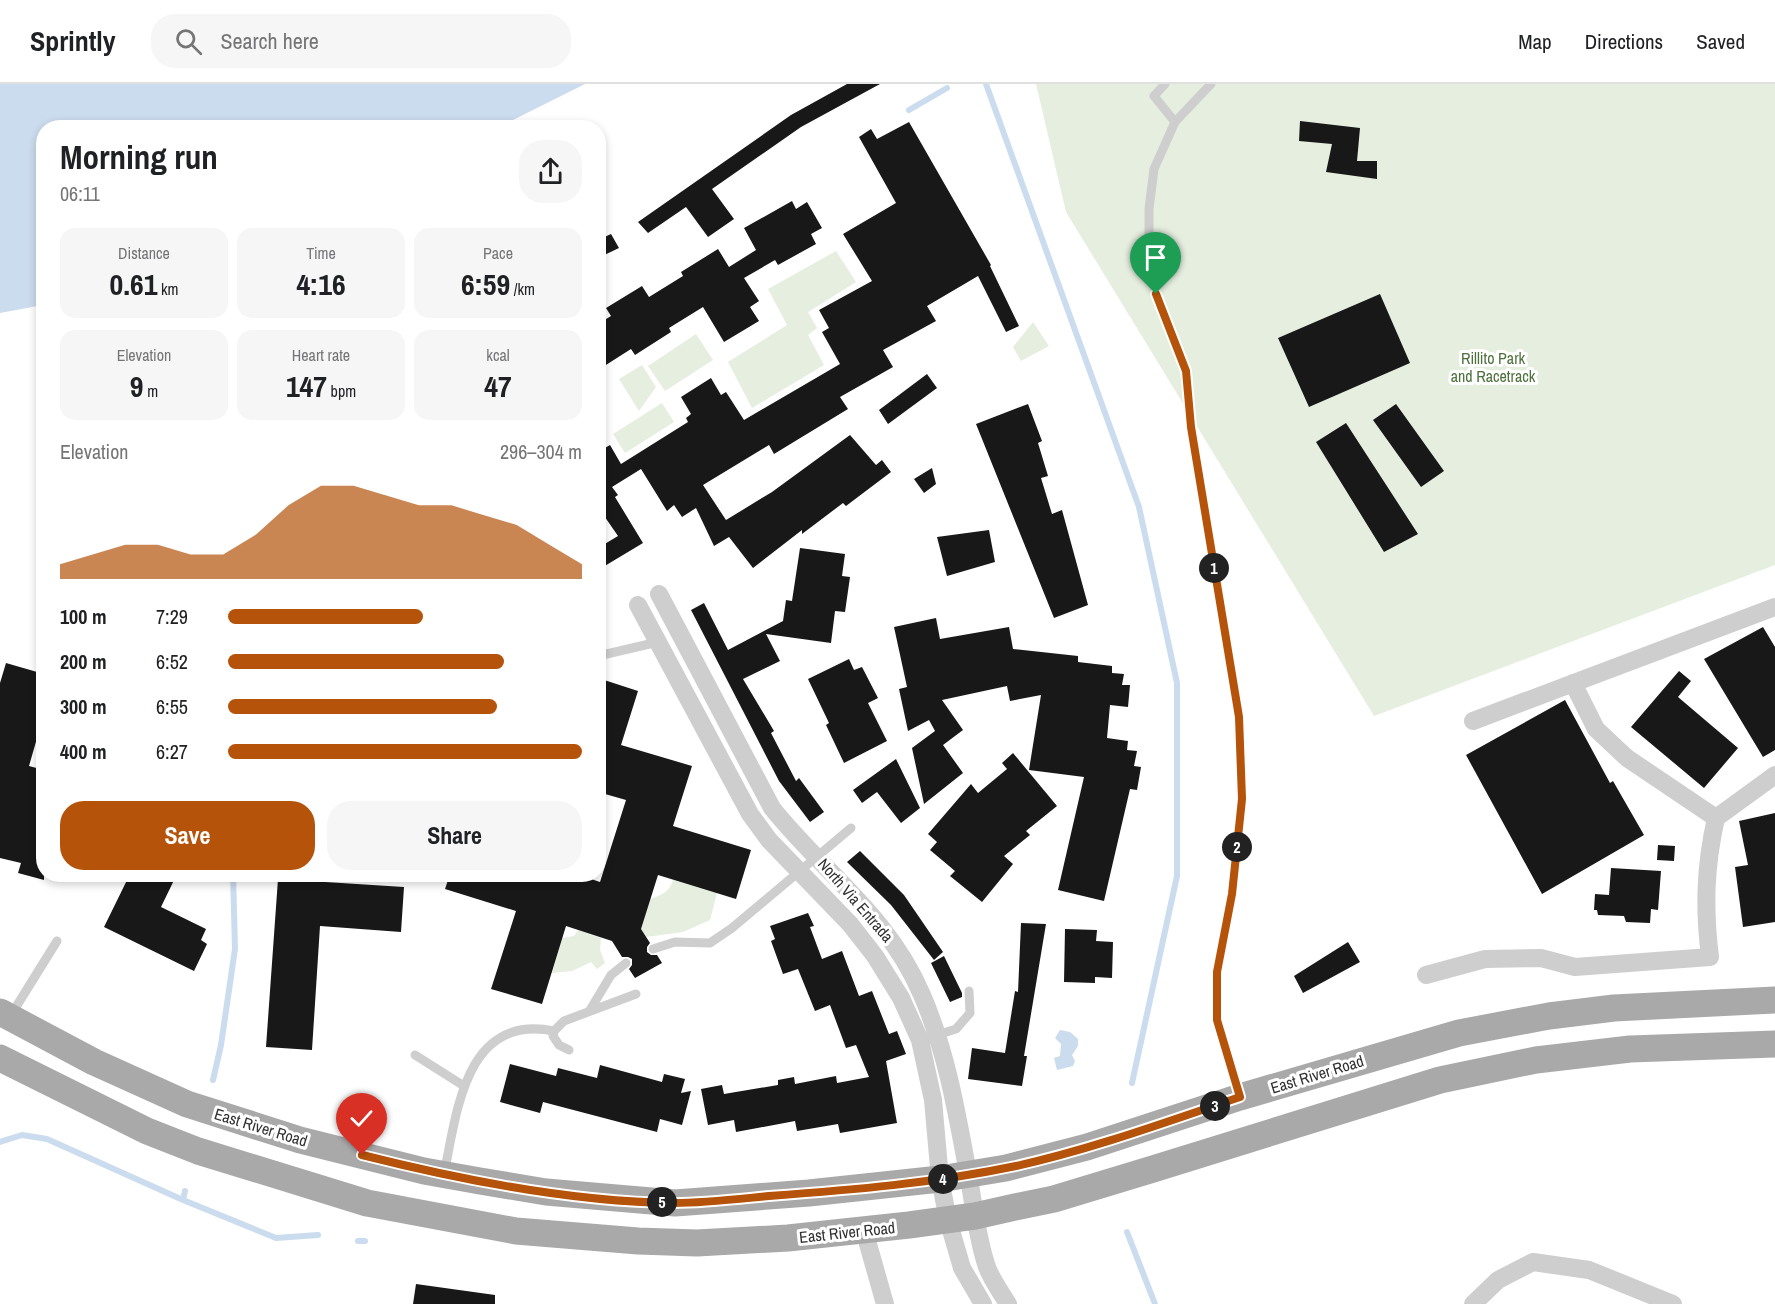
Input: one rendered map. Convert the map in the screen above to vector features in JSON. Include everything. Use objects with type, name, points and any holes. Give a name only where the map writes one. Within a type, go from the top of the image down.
[{"type":"main road","name":"East River Road","points":[[3,1021],[187,1104],[300,1140],[444,1175],[546,1192],[675,1203],[809,1193],[940,1179],[1018,1165],[1087,1147],[1240,1097],[1424,1042],[1481,1028],[1614,1008],[1775,1000]]},
{"type":"main road","name":"East River Road","points":[[0,1058],[147,1131],[198,1151],[367,1203],[516,1231],[638,1241],[697,1243],[788,1238],[975,1216],[1054,1198],[1440,1080],[1536,1060],[1630,1050],[1775,1044]]},
{"type":"street","name":"North Via Entrada","points":[[659,594],[772,808],[791,832],[818,856],[872,915],[908,965],[922,995],[946,1063],[986,1265],[1008,1304]]},
{"type":"street","name":"North Via Entrada","points":[[639,605],[750,814],[769,840],[850,924],[875,956],[901,998],[921,1040],[933,1100],[940,1179],[948,1220],[962,1268],[983,1304]]},
{"type":"street","points":[[1473,721],[1775,607]]},
{"type":"street","points":[[1573,683],[1596,729],[1627,758],[1716,818]]},
{"type":"street","points":[[1426,975],[1485,958],[1541,958],[1575,967],[1710,957],[1706,886],[1708,852],[1716,818],[1775,775]]},
{"type":"street","points":[[864,1230],[885,1304]]},
{"type":"street","points":[[1473,1304],[1498,1280],[1533,1262],[1588,1270],[1673,1304]]},
{"type":"lane","points":[[1165,84],[1154,96],[1175,122]]},
{"type":"lane","points":[[1210,84],[1175,122],[1154,169],[1149,208],[1149,255],[1156,294],[1186,371],[1191,427],[1239,717],[1242,799],[1232,894],[1217,972],[1217,1020],[1240,1097]]},
{"type":"lane","points":[[606,654],[658,642]]},
{"type":"lane","points":[[653,949],[675,942],[710,944],[851,828]]},
{"type":"lane","points":[[3,1021],[57,941]]},
{"type":"lane","points":[[590,1010],[611,975],[626,963]]},
{"type":"lane","points":[[937,1035],[956,1029],[970,1013],[969,991]]},
{"type":"lane","points":[[554,1031],[564,1021],[636,994]]},
{"type":"lane","points":[[444,1175],[464,1086],[470,1070],[485,1049],[520,1029],[530,1027],[554,1031]]},
{"type":"lane","points":[[554,1031],[555,1040],[569,1050]]},
{"type":"lane","points":[[415,1055],[464,1086]]},
{"type":"green space","name":"Rillito Park and Racetrack","points":[[1036,84],[1775,84],[1775,565],[1374,716],[1066,212]]},
{"type":"green space","points":[[836,251],[856,282],[808,312],[817,328],[808,335],[824,365],[752,408],[728,362],[787,325],[768,289]]},
{"type":"green space","points":[[1033,322],[1049,346],[1021,361],[1013,347]]},
{"type":"green space","points":[[696,334],[713,360],[665,391],[648,366]]},
{"type":"green space","points":[[642,365],[656,387],[639,411],[619,379]]},
{"type":"green space","points":[[662,403],[674,422],[625,453],[613,434]]},
{"type":"green space","points":[[673,880],[717,893],[710,920],[683,932],[646,937],[641,929],[650,899],[667,890]]},
{"type":"green space","points":[[578,930],[601,938],[600,950],[605,963],[597,969],[591,962],[572,971],[552,973],[562,938],[574,936]]},
{"type":"water","points":[[0,84],[585,84],[513,120],[36,120],[36,306],[0,313]]},
{"type":"water","points":[[1060,1030],[1070,1032],[1078,1039],[1078,1046],[1072,1055],[1075,1061],[1073,1066],[1057,1070],[1054,1058],[1060,1056],[1061,1044],[1055,1038]]},
{"type":"building","points":[[847,84],[880,84],[801,127],[712,189],[734,219],[708,237],[686,207],[648,233],[638,222],[791,115]]},
{"type":"building","points":[[1300,121],[1360,128],[1357,161],[1377,161],[1377,179],[1326,172],[1332,144],[1299,141]]},
{"type":"building","points":[[909,122],[991,265],[1019,326],[1006,332],[978,276],[927,306],[936,321],[883,350],[893,367],[840,397],[848,409],[774,454],[769,445],[703,485],[726,520],[772,492],[850,435],[876,465],[882,460],[891,472],[846,506],[843,503],[802,534],[802,530],[753,568],[729,537],[714,546],[696,508],[682,517],[674,505],[667,511],[641,469],[612,487],[618,495],[615,497],[643,543],[606,565],[606,543],[618,536],[606,519],[606,447],[610,445],[621,464],[688,422],[686,418],[691,414],[681,397],[711,378],[721,395],[726,392],[744,420],[840,364],[822,332],[829,328],[819,310],[872,281],[843,234],[896,203],[859,137],[871,129],[877,139]]},
{"type":"building","points":[[792,201],[796,209],[807,202],[822,228],[811,234],[816,244],[778,265],[775,260],[744,278],[759,301],[750,307],[759,321],[724,342],[703,307],[669,328],[671,332],[635,355],[631,349],[606,365],[606,319],[611,316],[606,308],[642,286],[649,297],[683,276],[681,272],[718,249],[729,267],[756,250],[744,228]]},
{"type":"building","points":[[611,234],[619,248],[606,254],[606,236]]},
{"type":"building","points":[[1380,294],[1410,363],[1309,407],[1278,338]]},
{"type":"building","points":[[927,374],[937,388],[888,424],[879,410]]},
{"type":"building","points":[[1028,404],[1042,441],[1038,443],[1048,476],[1041,478],[1052,514],[1062,510],[1088,605],[1054,618],[976,424]]},
{"type":"building","points":[[1396,404],[1444,471],[1421,487],[1373,420]]},
{"type":"building","points":[[1346,423],[1418,534],[1384,552],[1316,442]]},
{"type":"building","points":[[932,468],[936,484],[924,493],[914,479]]},
{"type":"building","points":[[989,530],[995,562],[947,576],[937,537]]},
{"type":"building","points":[[800,548],[845,554],[842,576],[850,577],[845,612],[835,611],[831,643],[766,634],[780,661],[743,679],[774,731],[771,733],[796,781],[799,778],[824,812],[810,822],[779,781],[691,610],[704,603],[728,650],[783,621],[786,600],[792,601]]},
{"type":"building","points":[[936,618],[940,639],[1009,627],[1013,649],[1078,656],[1078,662],[1112,666],[1112,673],[1124,674],[1122,685],[1130,685],[1128,707],[1110,705],[1107,738],[1128,741],[1127,750],[1137,751],[1134,766],[1141,767],[1137,790],[1130,789],[1104,901],[1058,890],[1084,777],[1029,770],[1041,695],[1010,701],[1007,686],[942,700],[963,730],[943,745],[963,773],[924,804],[912,748],[935,731],[929,720],[908,731],[899,689],[907,687],[894,627]]},
{"type":"building","points":[[1763,627],[1775,647],[1775,750],[1763,757],[1704,659]]},
{"type":"building","points":[[849,659],[854,670],[862,667],[878,698],[868,703],[887,741],[844,763],[826,725],[829,723],[808,679]]},
{"type":"building","points":[[6,663],[36,672],[36,742],[29,766],[36,768],[36,878],[18,873],[21,863],[0,858],[0,683]]},
{"type":"building","points":[[1679,671],[1691,681],[1678,697],[1738,748],[1704,788],[1631,727]]},
{"type":"building","points":[[606,681],[638,691],[621,745],[692,766],[673,826],[751,850],[736,899],[658,875],[641,929],[650,943],[647,952],[657,955],[662,963],[635,978],[629,969],[632,959],[622,957],[612,941],[566,926],[542,1004],[491,989],[516,911],[445,889],[447,882],[606,882],[606,863],[626,800],[606,794]]},
{"type":"building","points":[[1565,700],[1610,783],[1613,781],[1644,835],[1542,894],[1466,755]]},
{"type":"building","points":[[1013,753],[1057,806],[1026,831],[1030,835],[1004,856],[1013,864],[982,902],[950,876],[955,871],[930,850],[937,842],[928,834],[971,784],[978,793],[1007,769],[1002,763]]},
{"type":"building","points":[[896,759],[920,808],[901,823],[877,792],[862,803],[853,790]]},
{"type":"building","points":[[1775,813],[1775,922],[1743,927],[1735,867],[1748,865],[1739,821]]},
{"type":"building","points":[[1658,845],[1675,846],[1674,861],[1657,860]]},
{"type":"building","points":[[860,851],[904,895],[943,952],[934,960],[891,905],[847,862]]},
{"type":"building","points":[[1611,868],[1661,871],[1658,910],[1651,909],[1650,923],[1626,922],[1624,916],[1598,915],[1597,910],[1594,910],[1595,894],[1609,895]]},
{"type":"building","points":[[126,882],[173,882],[161,907],[206,929],[201,940],[207,944],[194,971],[104,927]]},
{"type":"building","points":[[278,882],[325,882],[404,887],[401,932],[320,926],[312,1050],[266,1047]]},
{"type":"building","points":[[808,913],[814,926],[810,927],[822,959],[842,951],[859,996],[872,991],[889,1034],[897,1031],[906,1054],[886,1061],[897,1123],[840,1133],[838,1124],[797,1131],[795,1121],[736,1132],[734,1120],[708,1125],[701,1089],[722,1085],[724,1094],[778,1085],[778,1080],[794,1077],[795,1084],[836,1076],[837,1083],[869,1077],[856,1045],[846,1048],[830,1005],[815,1011],[798,969],[783,974],[771,941],[775,939],[770,926]]},
{"type":"building","points":[[1021,923],[1046,924],[1024,1056],[1027,1056],[1022,1086],[968,1079],[972,1048],[1005,1053],[1015,991],[1018,992]]},
{"type":"building","points":[[1065,929],[1097,930],[1096,941],[1113,942],[1112,978],[1095,977],[1095,983],[1064,982]]},
{"type":"building","points":[[1348,942],[1360,962],[1303,993],[1294,976]]},
{"type":"building","points":[[944,956],[962,993],[962,997],[950,1002],[931,963]]},
{"type":"building","points":[[510,1064],[556,1076],[558,1068],[597,1078],[600,1065],[662,1082],[664,1074],[685,1079],[681,1093],[691,1091],[682,1125],[660,1119],[657,1132],[543,1102],[540,1113],[500,1102]]},
{"type":"building","points":[[416,1284],[495,1295],[495,1304],[413,1304]]},
{"type":"waterway","points":[[986,84],[1139,507],[1177,683],[1177,876],[1132,1083]]},
{"type":"waterway","points":[[909,110],[947,88]]},
{"type":"waterway","points":[[213,1080],[221,1045],[235,949],[233,882]]},
{"type":"waterway","points":[[0,1142],[22,1135],[47,1139],[183,1200],[276,1238],[318,1235]]},
{"type":"waterway","points":[[183,1200],[185,1191]]},
{"type":"waterway","points":[[1127,1232],[1155,1304]]},
{"type":"waterway","points":[[358,1241],[365,1241]]},
{"type":"route","points":[[362,1155],[480,1182],[546,1192],[675,1203],[809,1193],[940,1179],[1006,1168],[1087,1147],[1240,1097],[1217,1020],[1217,972],[1232,894],[1242,799],[1239,717],[1191,427],[1186,371],[1156,294]]}]
